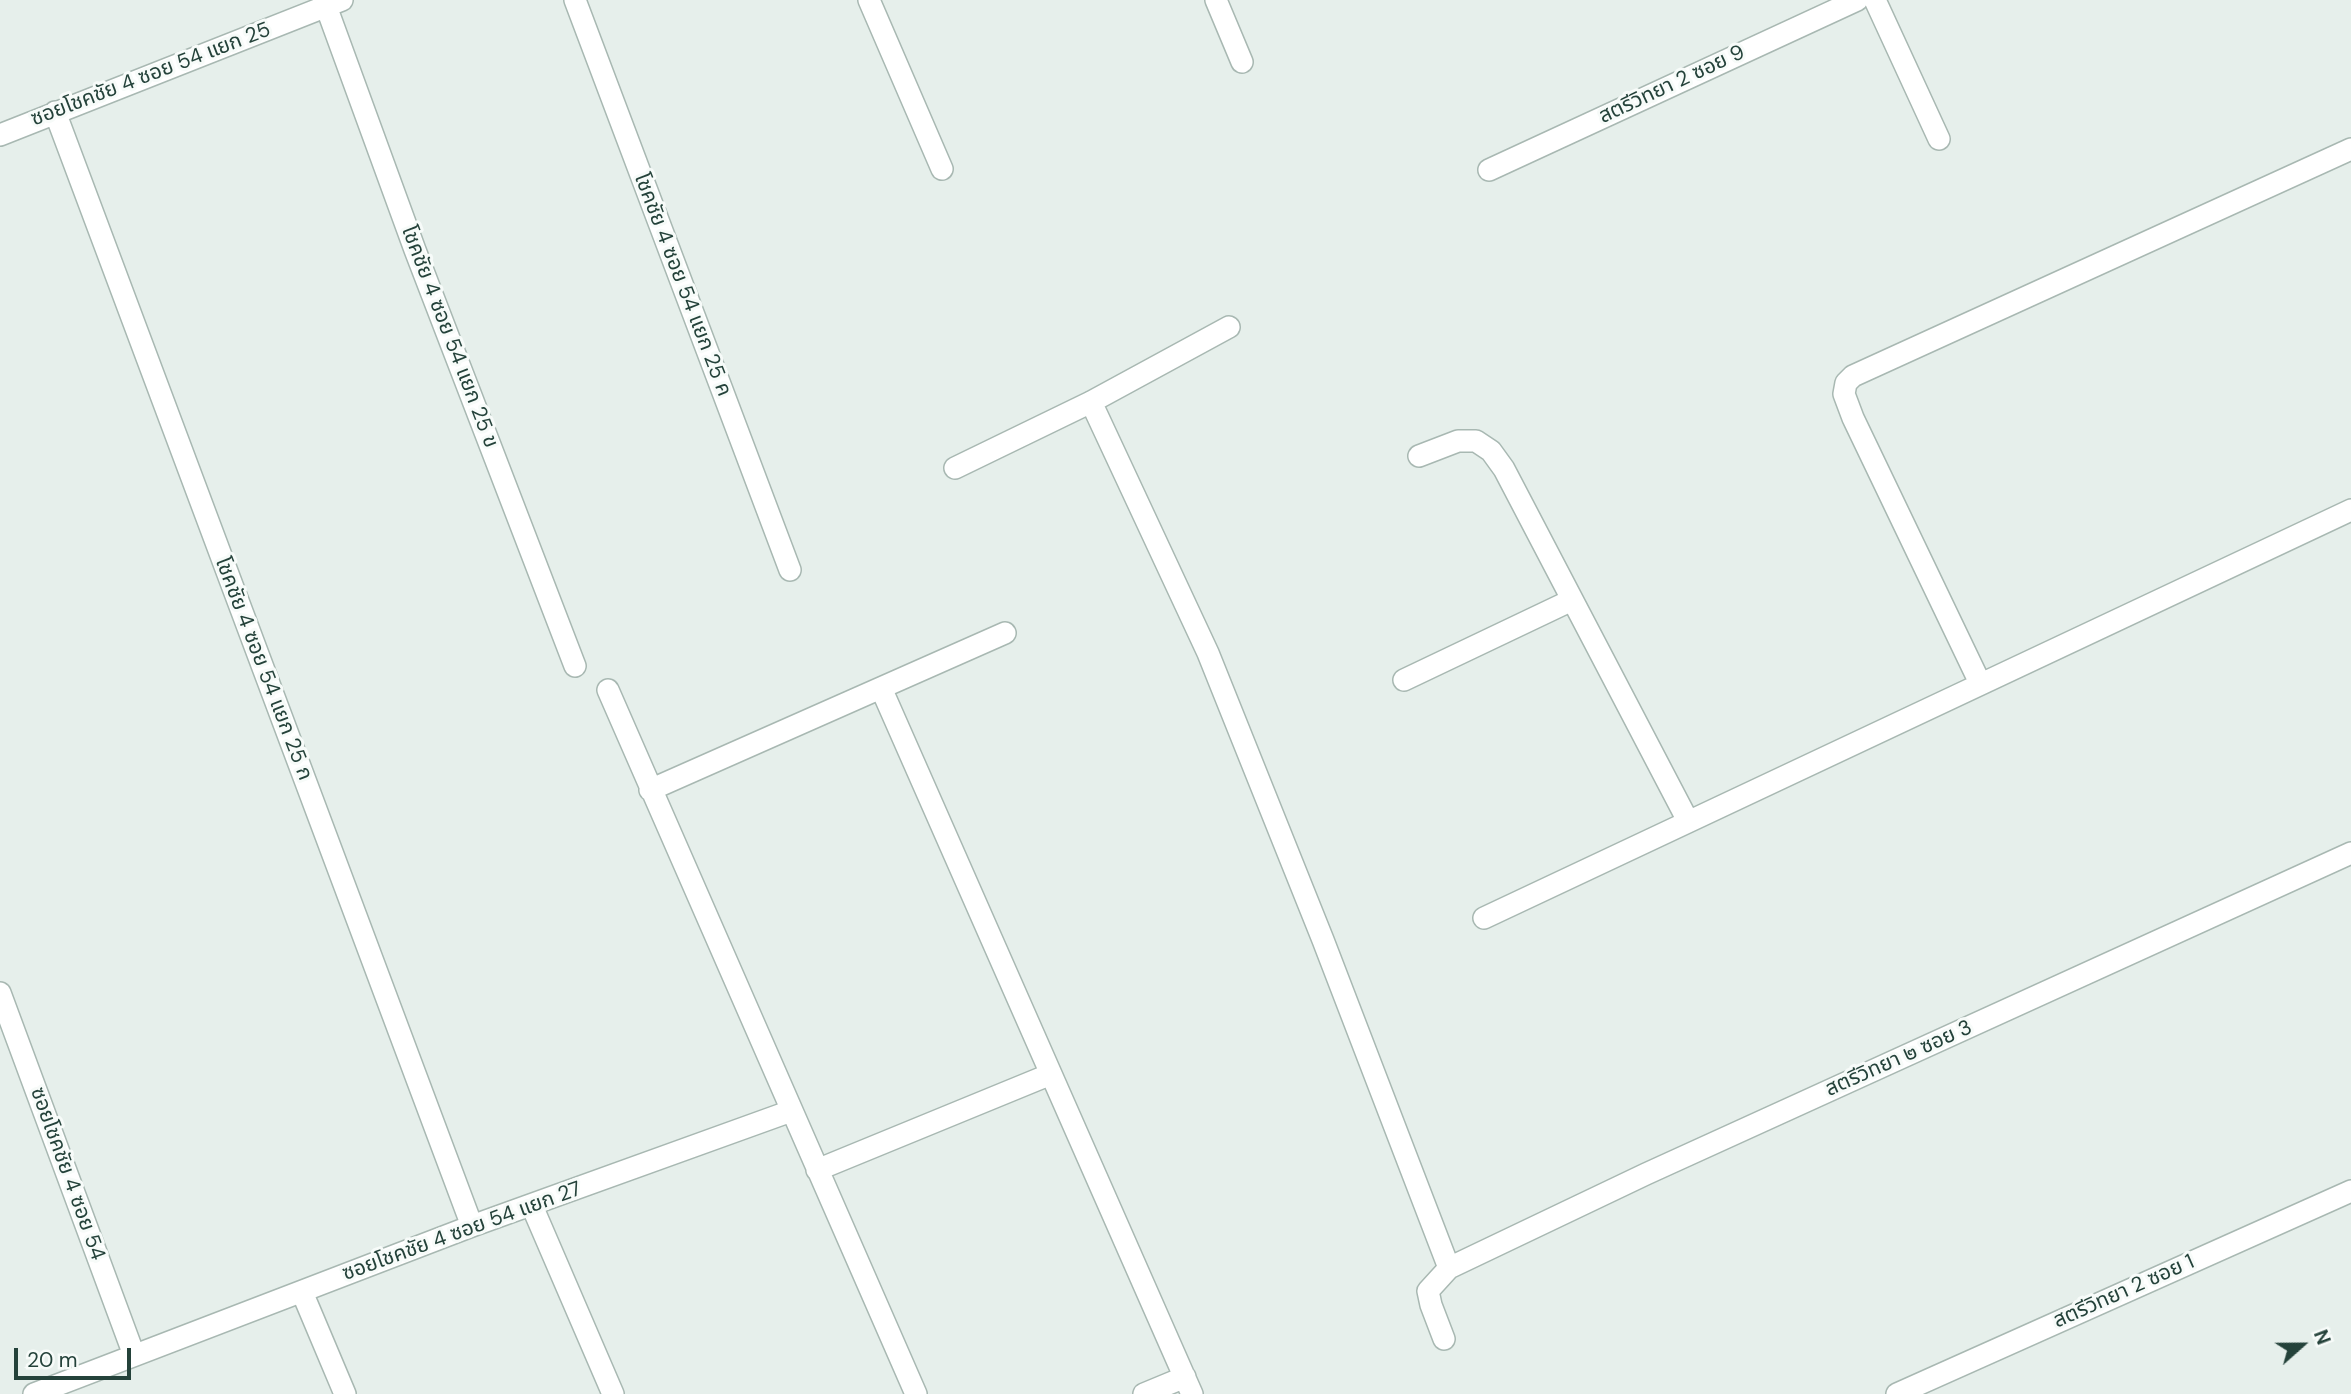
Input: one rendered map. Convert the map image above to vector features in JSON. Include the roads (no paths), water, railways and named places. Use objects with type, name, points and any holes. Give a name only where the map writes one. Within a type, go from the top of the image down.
[{"type":"street","name":"โชคชัย 4 ซอย 54 แยก 25 ค","points":[[575,0],[790,570]]},
{"type":"street","points":[[869,0],[942,169]]},
{"type":"street","points":[[1216,0],[1242,62]]},
{"type":"street","name":"สตรีวิทยา 2 ซอย 9","points":[[1489,170],[1857,0]]},
{"type":"street","points":[[1875,0],[1939,139]]},
{"type":"street","name":"ซอยโชคชัย 4 ซอย 54 แยก 25","points":[[0,135],[334,3]]},
{"type":"street","name":"โชคชัย 4 ซอย 54 แยก 25 ข","points":[[334,3],[420,262],[575,666]]},
{"type":"street","name":"โชคชัย 4 ซอย 54 แยก 25 ก","points":[[55,112],[472,1226]]},
{"type":"street","points":[[1980,683],[1847,407],[1844,394],[1846,383],[1865,370],[2351,149]]},
{"type":"street","points":[[955,468],[1091,402],[1229,327]]},
{"type":"street","points":[[1091,402],[1208,653],[1323,940],[1449,1268],[1428,1291],[1444,1339]]},
{"type":"street","points":[[1419,456],[1458,441],[1476,441],[1491,451],[1504,470],[1688,821]]},
{"type":"street","points":[[1484,918],[2351,510]]},
{"type":"street","points":[[1404,680],[1572,600]]},
{"type":"street","points":[[650,790],[1006,633]]},
{"type":"street","points":[[880,688],[1188,1385],[1144,1394]]},
{"type":"street","points":[[608,690],[916,1394]]},
{"type":"street","name":"สตรีวิทยา ๒ ซอย 3","points":[[1449,1268],[1646,1174],[2351,853]]},
{"type":"street","name":"ซอยโชคชัย 4 ซอย 54","points":[[0,993],[134,1355]]},
{"type":"street","points":[[817,1170],[1051,1074]]},
{"type":"street","name":"ซอยโชคชัย 4 ซอย 54 แยก 27","points":[[34,1394],[472,1226],[792,1111]]},
{"type":"street","name":"สตรีวิทยา 2 ซอย 1","points":[[1897,1394],[2351,1191]]},
{"type":"street","points":[[532,1206],[613,1394]]},
{"type":"street","points":[[302,1292],[345,1394]]}]
